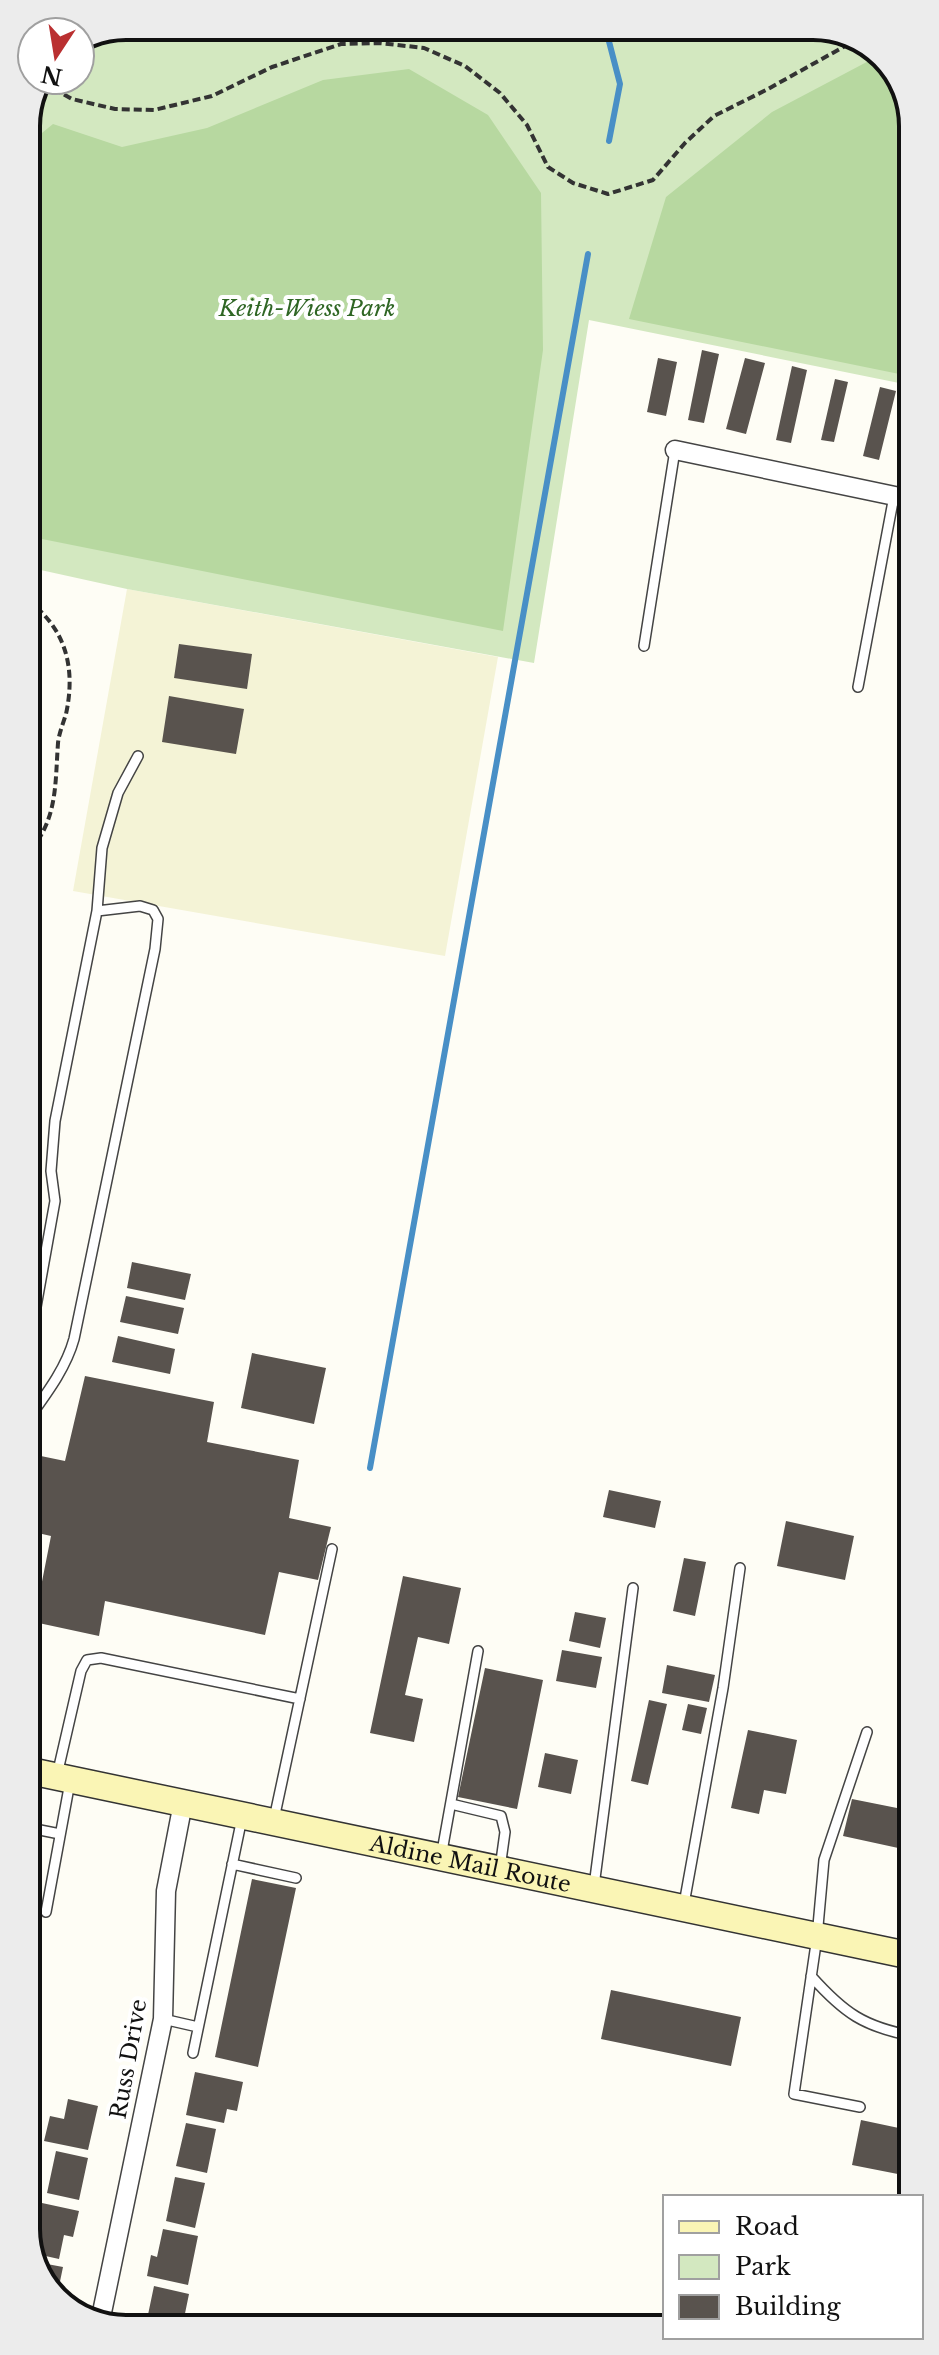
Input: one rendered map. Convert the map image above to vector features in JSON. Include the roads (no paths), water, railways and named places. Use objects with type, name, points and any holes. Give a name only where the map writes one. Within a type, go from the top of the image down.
[{"type":"main road","name":"Aldine Mail Route","points":[[40,1773],[899,1953]]},
{"type":"street","points":[[675,450],[899,498]]},
{"type":"street","name":"Russ Drive","points":[[102,2311],[163,2019],[166,1891],[183,1803]]},
{"type":"lane","points":[[644,646],[675,450]]},
{"type":"lane","points":[[858,687],[899,507]]},
{"type":"lane","points":[[40,1285],[55,1201],[51,1171],[55,1121],[97,911],[102,848],[118,793],[138,756]]},
{"type":"lane","points":[[40,1403],[70,1353],[74,1339],[155,949],[158,919],[153,910],[140,906],[97,911]]},
{"type":"lane","points":[[274,1822],[332,1549]]},
{"type":"lane","points":[[683,1909],[723,1688],[740,1568]]},
{"type":"lane","points":[[594,1890],[633,1588]]},
{"type":"lane","points":[[441,1858],[478,1651]]},
{"type":"lane","points":[[46,1912],[60,1834],[64,1778],[81,1671],[87,1660],[101,1658],[300,1699]]},
{"type":"lane","points":[[860,2107],[794,2094],[817,1937],[824,1860],[867,1732]]},
{"type":"lane","points":[[451,1804],[501,1816],[505,1832],[499,1870]]},
{"type":"lane","points":[[193,2053],[242,1816]]},
{"type":"lane","points":[[40,1830],[60,1834]]},
{"type":"lane","points":[[232,1864],[296,1878]]},
{"type":"lane","points":[[811,1976],[836,2004],[855,2017],[899,2033]]},
{"type":"lane","points":[[163,2019],[198,2027]]},
{"type":"waterway","points":[[609,40],[620,84],[609,141]]},
{"type":"waterway","points":[[370,1468],[588,254]]},
{"type":"park label","name":"Keith-Wiess Park","points":[[307,308]]}]
